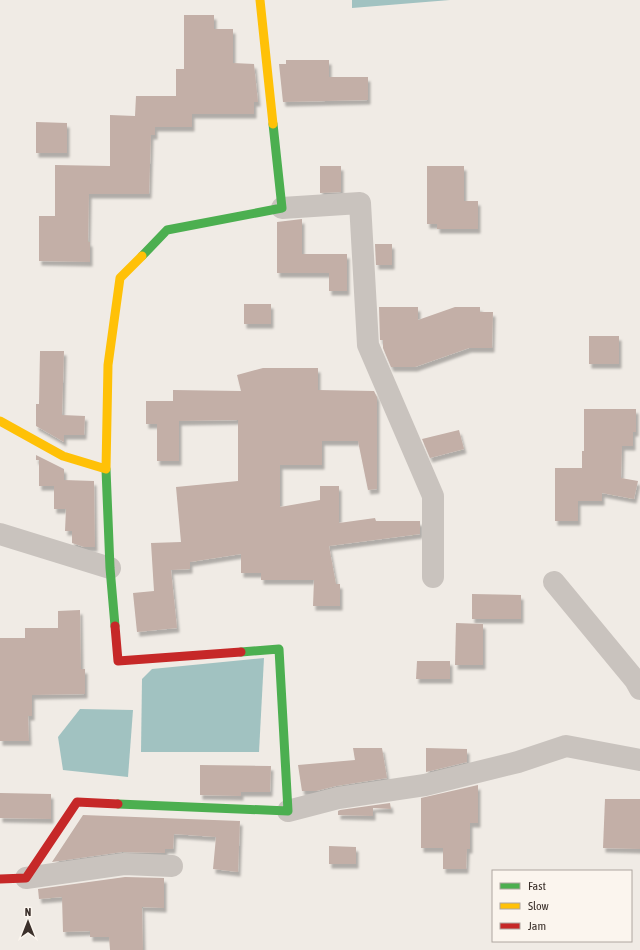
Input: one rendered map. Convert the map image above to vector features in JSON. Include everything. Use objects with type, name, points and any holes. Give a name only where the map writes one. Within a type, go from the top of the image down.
[{"type":"street","points":[[260,0],[282,208]]},
{"type":"street","points":[[288,810],[280,649],[118,661],[110,568],[106,469],[108,365],[120,278],[167,230],[282,208],[360,203],[368,345],[433,496],[433,577]]},
{"type":"street","points":[[0,421],[63,456],[106,469]]},
{"type":"street","points":[[0,534],[110,568]]},
{"type":"street","points":[[554,582],[636,680],[640,689]]},
{"type":"street","points":[[26,878],[77,802],[288,810],[338,798],[425,784],[518,762],[566,746],[640,760]]},
{"type":"street","points":[[0,879],[26,878],[124,864],[172,866]]},
{"type":"water","points":[[352,0],[450,0],[352,8]]},
{"type":"water","points":[[264,658],[259,752],[141,752],[142,679],[152,669]]},
{"type":"water","points":[[80,709],[133,710],[128,777],[63,770],[58,737]]},
{"type":"building","points":[[184,15],[214,15],[214,29],[233,29],[233,63],[254,64],[258,102],[254,102],[254,114],[192,114],[192,127],[155,127],[155,135],[151,135],[149,194],[89,194],[88,242],[90,242],[90,262],[39,261],[39,216],[55,216],[55,165],[110,166],[110,115],[135,116],[136,96],[176,96],[176,69],[184,69]]},
{"type":"building","points":[[286,60],[329,60],[329,77],[368,77],[368,100],[283,102],[279,64],[286,64]]},
{"type":"building","points":[[36,122],[67,123],[67,153],[36,153]]},
{"type":"building","points":[[320,166],[341,166],[341,192],[320,193]]},
{"type":"building","points":[[427,166],[464,166],[464,201],[478,201],[478,229],[437,229],[437,224],[427,224]]},
{"type":"building","points":[[302,219],[302,254],[347,254],[347,291],[329,291],[329,273],[277,273],[277,222]]},
{"type":"building","points":[[375,244],[392,244],[392,265],[376,265]]},
{"type":"building","points":[[244,304],[271,304],[271,324],[244,324]]},
{"type":"building","points":[[379,307],[418,307],[418,320],[455,307],[480,307],[480,312],[493,312],[492,348],[469,348],[415,367],[391,367],[383,348],[383,340],[380,340]]},
{"type":"building","points":[[589,336],[619,336],[619,364],[589,364]]},
{"type":"building","points":[[40,351],[64,351],[62,415],[85,416],[84,435],[64,435],[64,442],[36,426],[36,404],[39,404]]},
{"type":"building","points":[[263,368],[318,368],[318,390],[374,391],[377,397],[377,489],[368,490],[358,441],[322,441],[322,465],[280,465],[280,507],[320,500],[320,486],[339,486],[339,523],[375,518],[376,521],[420,521],[420,534],[329,546],[336,584],[340,584],[340,606],[313,606],[314,580],[261,580],[261,573],[241,573],[241,554],[190,562],[190,569],[171,570],[177,628],[137,632],[133,593],[154,591],[151,543],[181,542],[176,487],[238,481],[238,420],[179,421],[179,461],[157,461],[157,424],[146,424],[146,401],[173,401],[173,390],[241,391],[237,375]]},
{"type":"building","points":[[584,409],[636,409],[636,432],[633,432],[633,446],[622,446],[621,478],[638,481],[634,499],[602,493],[602,501],[578,501],[578,521],[555,521],[555,468],[582,468],[582,451],[584,451]]},
{"type":"building","points":[[459,430],[464,449],[430,458],[422,439]]},
{"type":"building","points":[[36,455],[64,469],[64,480],[94,481],[95,547],[84,547],[72,543],[72,531],[65,531],[66,509],[54,509],[54,486],[39,486],[39,460],[36,460]]},
{"type":"building","points":[[472,594],[521,595],[521,619],[472,619]]},
{"type":"building","points":[[80,610],[81,669],[85,669],[85,694],[32,695],[32,716],[28,716],[29,741],[0,741],[0,638],[25,638],[25,628],[58,628],[58,611]]},
{"type":"building","points":[[456,623],[483,624],[483,665],[455,665]]},
{"type":"building","points":[[417,661],[450,661],[450,679],[416,679]]},
{"type":"building","points":[[353,748],[382,748],[387,778],[336,786],[316,791],[302,791],[298,765],[355,760]]},
{"type":"building","points":[[426,748],[467,749],[467,762],[426,772]]},
{"type":"building","points":[[200,765],[271,766],[270,792],[241,792],[241,796],[200,795]]},
{"type":"building","points":[[478,785],[478,823],[470,823],[470,849],[467,849],[466,869],[443,869],[443,848],[421,848],[421,798]]},
{"type":"building","points":[[0,793],[51,794],[51,819],[0,818]]},
{"type":"building","points":[[605,799],[640,799],[640,849],[603,848]]},
{"type":"building","points":[[390,803],[391,809],[373,808],[373,816],[338,815],[338,811],[340,810]]},
{"type":"building","points":[[83,815],[240,821],[238,872],[213,869],[216,837],[174,834],[173,849],[165,849],[165,853],[122,852],[52,862]]},
{"type":"building","points":[[329,846],[356,847],[356,864],[329,864]]},
{"type":"building","points":[[125,877],[164,878],[164,908],[142,907],[143,950],[110,950],[109,937],[90,937],[90,931],[63,932],[62,897],[39,899],[38,889]]},
{"type":"traffic: fast","points":[[142,256],[167,230],[282,208],[273,124]]},
{"type":"traffic: fast","points":[[106,469],[110,568],[115,626]]},
{"type":"traffic: fast","points":[[118,804],[288,811],[279,649],[241,652]]},
{"type":"traffic: slow","points":[[260,0],[273,124]]},
{"type":"traffic: slow","points":[[0,421],[63,456],[106,469],[108,365],[120,278],[142,256]]},
{"type":"traffic: jam","points":[[115,626],[118,661],[241,652]]},
{"type":"traffic: jam","points":[[0,879],[26,878],[77,802],[118,804]]}]
